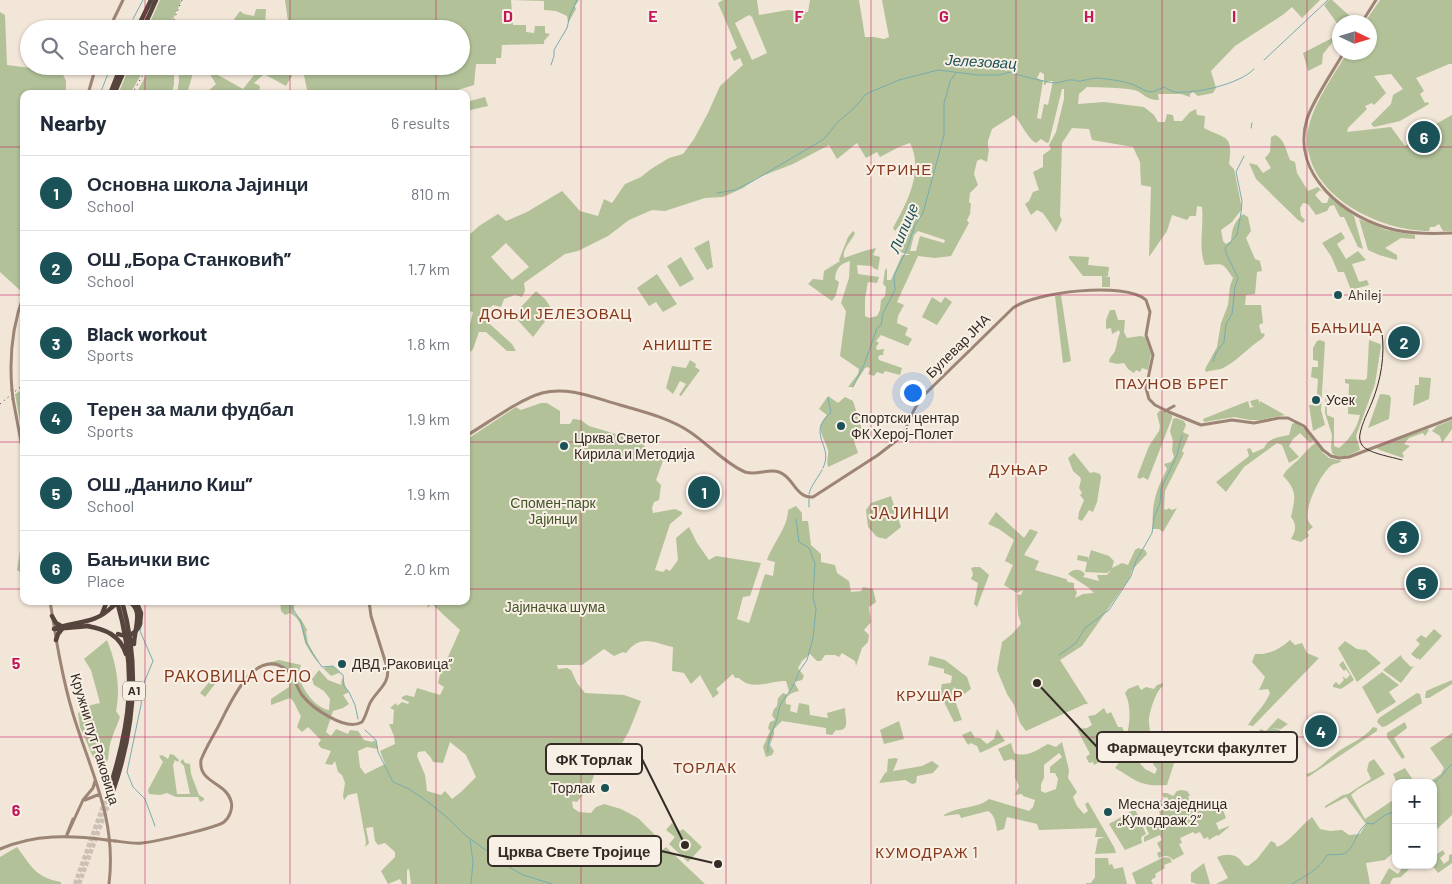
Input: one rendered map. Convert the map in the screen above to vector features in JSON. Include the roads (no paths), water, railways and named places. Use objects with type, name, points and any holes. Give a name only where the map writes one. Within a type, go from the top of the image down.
[{"type":"highway","points":[[141,20],[151,0]]},
{"type":"highway","points":[[147,20],[156,0]]},
{"type":"highway","points":[[112,90],[117,75]]},
{"type":"highway","points":[[116,90],[122,75]]},
{"type":"highway","points":[[101,616],[105,605]]},
{"type":"highway","points":[[56,640],[62,628],[92,620],[101,616],[115,605]]},
{"type":"highway","name":"A1","points":[[121,605],[130,672],[129,700],[122,749],[111,790],[124,760],[131,721],[134,681],[132,651],[121,605]]},
{"type":"highway","points":[[132,651],[138,614],[134,605]]},
{"type":"highway","points":[[54,629],[100,626],[118,634],[129,635],[138,628],[142,613],[134,605]]},
{"type":"highway","points":[[52,616],[62,628]]},
{"type":"highway","points":[[87,626],[106,630],[118,639],[125,651],[130,672]]},
{"type":"main road","points":[[113,20],[123,0]]},
{"type":"main road","points":[[1366,15],[1376,0]]},
{"type":"main road","points":[[1339,60],[1311,109],[1307,120],[1305,150],[1308,163],[1317,181],[1331,197],[1349,211],[1376,224],[1412,233],[1452,234]]},
{"type":"main road","points":[[89,90],[93,75]]},
{"type":"main road","name":"Булевар ЈНА","points":[[470,434],[533,396],[553,391],[574,393],[639,410],[671,421],[690,432],[744,471],[755,474],[777,471],[788,477],[802,494],[813,496],[878,455],[896,441],[904,432],[922,398],[1017,305],[1038,297],[1095,290],[1135,293],[1141,295],[1148,302],[1150,312],[1146,335],[1152,355],[1146,388],[1152,402],[1165,411],[1203,425],[1232,420],[1254,423],[1288,418],[1304,426],[1329,455],[1341,458],[1452,418]]},
{"type":"main road","points":[[20,306],[15,321],[10,366],[13,399],[20,437]]},
{"type":"main road","points":[[1165,411],[1170,410],[1174,406]]},
{"type":"main road","name":"Кружни пут Раковица","points":[[51,605],[67,692],[107,817],[111,857],[109,884]]},
{"type":"main road","points":[[0,849],[24,840],[67,835],[134,843],[148,842],[220,824],[228,818],[231,808],[230,798],[225,790],[204,776],[200,768],[201,760],[237,692],[251,673],[259,668],[271,665],[286,669],[291,674],[302,695],[330,717],[351,725],[359,724],[363,720],[371,700],[385,684],[388,674],[369,605]]},
{"type":"main road","points":[[67,835],[82,802],[94,787],[95,779]]},
{"type":"main road","points":[[87,796],[95,792],[100,793]]},
{"type":"main road","points":[[82,802],[100,793]]},
{"type":"main road","points":[[69,828],[78,836]]},
{"type":"main road","points":[[59,836],[69,828]]},
{"type":"waterway","points":[[133,19],[143,0]]},
{"type":"waterway","points":[[551,65],[554,50],[567,28],[570,15],[577,0]]},
{"type":"waterway","points":[[1264,60],[1328,0]]},
{"type":"waterway","name":"Јелезовац","points":[[717,193],[735,190],[753,181],[824,139],[866,94],[899,80],[938,70],[978,75],[1000,75],[1010,72],[1054,83],[1102,78],[1125,82],[1150,92],[1164,87],[1175,92],[1184,92],[1217,87],[1239,79],[1254,69]]},
{"type":"waterway","name":"Липице","points":[[853,387],[864,365],[877,328],[881,325],[883,313],[895,290],[894,276],[906,251],[915,225],[923,213],[944,135],[944,103],[950,81],[956,73]]},
{"type":"waterway","points":[[102,90],[107,75]]},
{"type":"waterway","points":[[1251,128],[1252,123]]},
{"type":"waterway","points":[[1213,362],[1216,353],[1224,342],[1226,324],[1232,314],[1238,278],[1225,248],[1237,235],[1242,201],[1236,172],[1244,156]]},
{"type":"waterway","points":[[823,468],[826,456],[820,431],[822,423],[831,412],[828,398]]},
{"type":"waterway","points":[[1059,655],[1076,643],[1085,628],[1109,610],[1131,576],[1136,561],[1152,533],[1154,518],[1160,503],[1161,489],[1177,455],[1182,435]]},
{"type":"waterway","points":[[809,494],[822,470]]},
{"type":"waterway","points":[[809,499],[809,507]]},
{"type":"waterway","points":[[796,519],[799,542],[809,548],[815,563],[813,597],[816,609],[813,638],[807,660],[798,673]]},
{"type":"waterway","points":[[293,605],[293,609],[301,622],[306,643],[322,667],[333,666],[343,675],[344,686],[355,705],[358,719]]},
{"type":"waterway","points":[[142,623],[140,631],[153,661],[143,685],[141,705],[127,772],[133,787],[145,799],[155,826]]},
{"type":"waterway","points":[[768,752],[769,740],[781,704],[798,675]]},
{"type":"waterway","points":[[365,730],[376,740],[378,752],[393,782],[409,789],[428,802],[465,835],[509,867],[523,875],[552,884]]},
{"type":"waterway","points":[[1437,780],[1452,764]]},
{"type":"waterway","points":[[1292,884],[1316,868],[1327,855],[1347,852],[1367,823],[1373,824],[1392,812]]},
{"type":"waterway","points":[[470,840],[473,862],[471,884]]},
{"type":"tunnel","points":[[75,884],[109,790]]},
{"type":"tunnel","points":[[79,884],[113,791]]},
{"type":"tram line","points":[[1382,333],[1383,359],[1380,376],[1362,426],[1360,440],[1362,445],[1369,450],[1402,460]]},
{"type":"railway","points":[[174,20],[182,0]]},
{"type":"railway","points":[[134,90],[143,75]]},
{"type":"railway","points":[[0,404],[20,387]]},
{"type":"place","name":"Бањички вис","points":[[1424,137]]},
{"type":"place","name":"Ahilej","points":[[1338,295]]},
{"type":"place","name":"ОШ „Бора Станковић”","points":[[1404,342]]},
{"type":"place","name":"Усек","points":[[1316,400]]},
{"type":"place","name":"Спортски центар ФК Херој-Полет","points":[[841,426]]},
{"type":"place","name":"Црква Светог Кирила и Методија","points":[[564,446]]},
{"type":"place","name":"Основна школа Јајинци","points":[[704,492]]},
{"type":"place","name":"Black workout","points":[[1403,537]]},
{"type":"place","name":"ОШ „Данило Киш”","points":[[1422,583]]},
{"type":"place","name":"ДВД „Раковица”","points":[[342,664]]},
{"type":"place","name":"Фармацеутски факултет","points":[[1037,683]]},
{"type":"place","name":"Терен за мали фудбал","points":[[1321,731]]},
{"type":"place","name":"Торлак","points":[[605,788]]},
{"type":"place","name":"Месна заједница „Кумодраж 2”","points":[[1108,812]]},
{"type":"place","name":"ФК Торлак","points":[[685,845]]},
{"type":"place","name":"Црква Свете Тројице","points":[[718,864]]},
{"type":"district","name":"УТРИНЕ","points":[[899,170]]},
{"type":"district","name":"ДОЊИ ЈЕЛЕЗОВАЦ","points":[[556,314]]},
{"type":"district","name":"БАЊИЦА","points":[[1347,328]]},
{"type":"district","name":"АНИШТЕ","points":[[678,345]]},
{"type":"district","name":"ПАУНОВ БРЕГ","points":[[1172,384]]},
{"type":"district","name":"ДУЊАР","points":[[1019,470]]},
{"type":"district","name":"ЈАЈИНЦИ","points":[[910,513]]},
{"type":"district","name":"РАКОВИЦА СЕЛО","points":[[238,676]]},
{"type":"district","name":"КРУШАР","points":[[930,696]]},
{"type":"district","name":"ТОРЛАК","points":[[705,768]]},
{"type":"district","name":"КУМОДРАЖ 1","points":[[927,853]]},
{"type":"park label","name":"Спомен-парк Јајинци","points":[[553,512]]},
{"type":"park label","name":"Јајиначка шума","points":[[555,607]]}]
